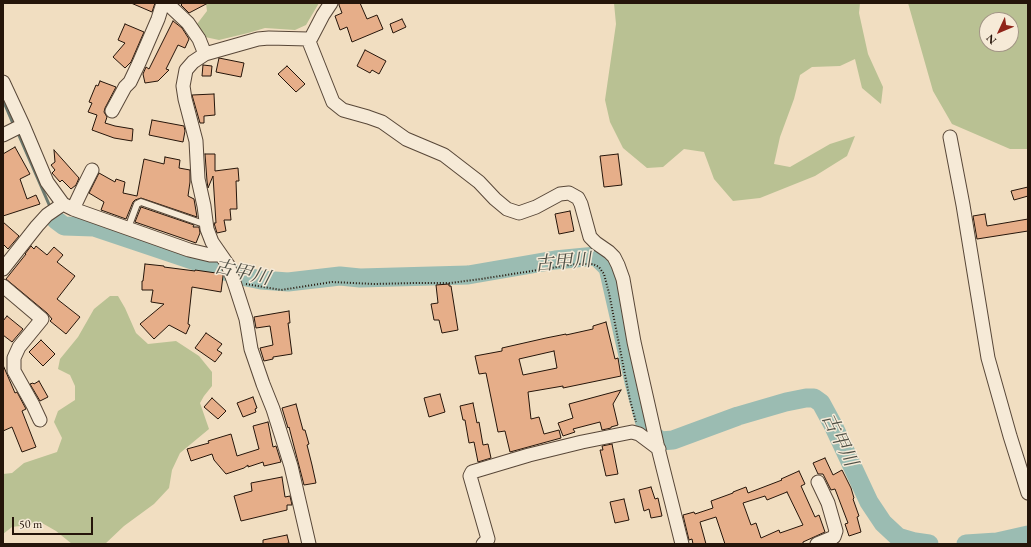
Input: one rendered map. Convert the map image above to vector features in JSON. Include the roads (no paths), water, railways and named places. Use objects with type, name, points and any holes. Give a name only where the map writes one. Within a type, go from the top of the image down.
[{"type":"street","points":[[309,544],[291,466],[273,409],[251,349],[246,319],[235,285],[228,265],[212,242],[207,230],[204,206],[198,179],[196,141],[184,99],[183,86],[186,70],[193,62],[205,54],[258,39],[311,38],[331,3]]},
{"type":"street","points":[[112,111],[124,87],[130,82],[158,19],[168,4],[188,22],[199,39],[205,54]]},
{"type":"street","points":[[308,39],[333,102],[343,110],[382,122],[406,139],[444,155],[480,182],[495,199],[507,209],[519,213],[536,207],[551,198],[565,193],[569,193],[578,198],[590,237],[614,256],[623,279],[634,342],[682,544]]},
{"type":"street","points":[[3,82],[23,124],[47,182],[68,206],[190,250],[210,255],[220,255]]},
{"type":"street","points":[[3,135],[23,124]]},
{"type":"street","points":[[950,137],[988,358],[1028,493]]},
{"type":"street","points":[[3,269],[47,215],[68,206],[82,190],[92,170]]},
{"type":"street","points":[[3,286],[42,319],[19,346],[14,358],[14,371],[40,420]]},
{"type":"street","points":[[483,544],[488,539],[470,476],[472,472],[529,455],[632,432],[639,434],[659,449]]},
{"type":"street","points":[[817,544],[834,537],[836,531],[828,503],[818,482]]},
{"type":"lane","points":[[128,228],[137,204],[141,202],[201,224],[206,223]]},
{"type":"waterway","points":[[3,100],[14,126]]},
{"type":"waterway","points":[[17,131],[51,209]]},
{"type":"waterway","name":"古甲川","points":[[56,220],[64,226],[94,227],[237,275],[261,280],[288,282],[340,276],[360,278],[468,275],[555,260],[596,256],[608,268],[634,382],[647,431],[661,441],[673,440],[738,416],[786,402],[814,398],[821,403],[869,502],[883,523],[898,537],[929,544]]},
{"type":"waterway","name":"古甲川","points":[[966,544],[997,542],[1028,535]]}]
